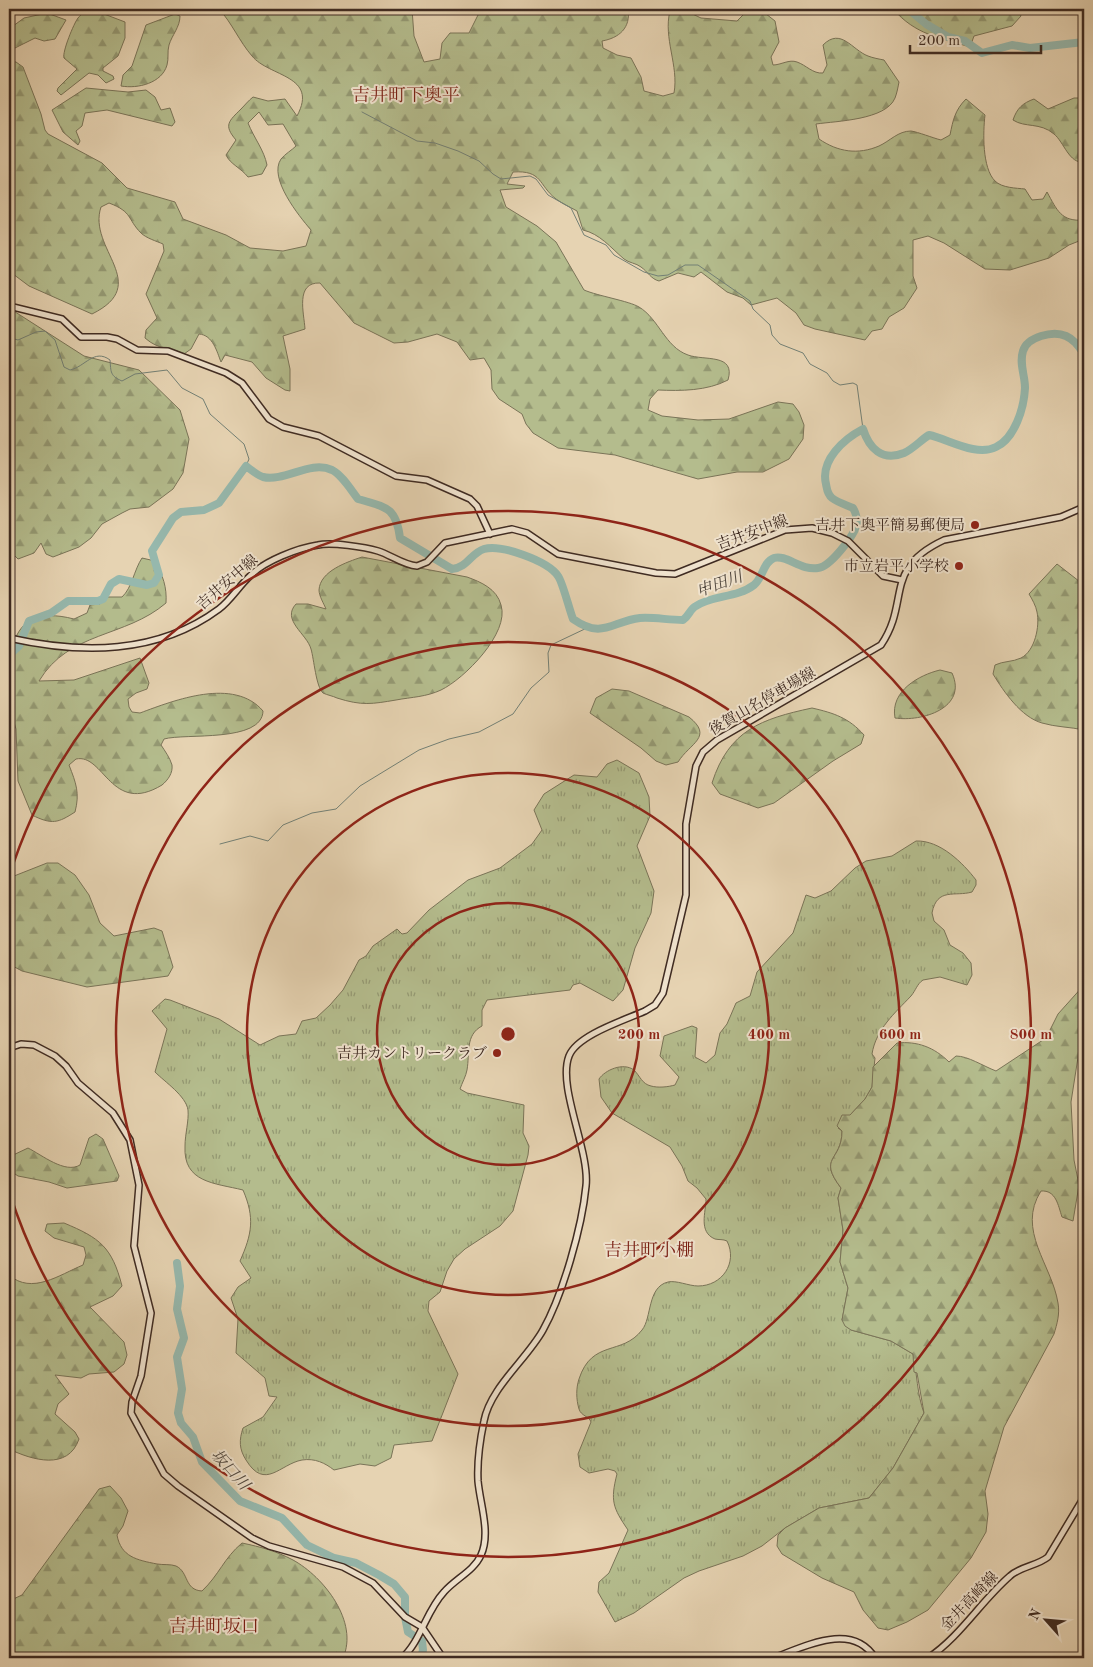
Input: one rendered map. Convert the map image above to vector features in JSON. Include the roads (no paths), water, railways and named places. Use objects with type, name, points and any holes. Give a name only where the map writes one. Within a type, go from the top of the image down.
[{"type":"main road","points":[[9,306],[62,319],[81,337],[108,337],[137,350],[168,351],[226,373],[242,383],[270,419],[283,427],[320,436],[396,476],[421,478],[470,499],[477,506],[490,534]]},
{"type":"main road","points":[[902,580],[910,562],[944,540],[1061,517],[1084,507]]},
{"type":"main road","name":"吉井安中線","points":[[9,638],[34,643],[107,649],[125,648],[191,627],[221,608],[261,566],[320,544],[378,551],[411,566],[422,565],[445,543],[512,529],[520,530],[558,554],[667,574],[691,569],[785,530],[812,528],[842,537],[855,547],[883,576],[902,580]]},
{"type":"main road","name":"後賀山名停車場線","points":[[402,1658],[411,1647],[443,1593],[476,1564],[483,1552],[485,1536],[478,1481],[484,1420],[494,1397],[543,1330],[564,1282],[587,1179],[567,1074],[569,1056],[579,1042],[645,1011],[655,1005],[663,993],[686,895],[686,824],[696,766],[703,752],[717,740],[881,645],[889,632],[902,580]]},
{"type":"main road","points":[[9,1048],[20,1044],[34,1045],[55,1056],[66,1066],[78,1083],[113,1114],[130,1140],[139,1185],[134,1246],[150,1313],[141,1376],[132,1402],[131,1413],[164,1474],[252,1538],[269,1546],[343,1567],[369,1580],[387,1595],[406,1617],[422,1627],[443,1658]]},
{"type":"main road","name":"金井高崎線","points":[[928,1658],[941,1648],[1010,1576],[1040,1564],[1048,1557],[1084,1497]]},
{"type":"main road","points":[[773,1658],[823,1640],[839,1639],[854,1641],[863,1645],[875,1658]]},
{"type":"waterway","points":[[908,9],[926,24],[948,37],[965,41],[982,53],[1012,45],[1030,48],[1084,42]]},
{"type":"waterway","points":[[362,112],[417,141],[435,143],[479,161],[501,179],[530,176],[536,179],[548,195],[571,208],[584,235],[606,245],[614,255],[644,272],[658,276],[668,275],[685,265],[698,265],[750,301],[753,309],[770,325],[772,335],[780,344],[803,353],[810,364],[827,373],[833,381],[840,385],[853,383],[857,385],[863,429]]},
{"type":"waterway","points":[[9,333],[11,338],[18,340],[36,332],[45,331],[55,340],[64,367],[70,370],[99,356],[110,360],[112,373],[122,381],[135,374],[167,370],[182,388],[203,399],[210,414],[244,444],[249,459],[246,466]]},
{"type":"waterway","name":"申田川","points":[[9,655],[19,646],[29,621],[51,613],[68,601],[98,601],[103,599],[111,584],[119,579],[147,585],[154,583],[159,575],[152,551],[173,518],[181,512],[204,510],[219,503],[246,466],[263,477],[271,478],[306,469],[324,468],[332,470],[343,479],[358,499],[382,506],[388,510],[396,520],[400,538],[452,569],[462,566],[480,551],[492,548],[512,551],[535,560],[553,570],[558,576],[573,619],[583,625],[600,629],[640,618],[683,620],[694,607],[702,602],[740,592],[754,585],[765,566],[774,558],[784,558],[806,567],[818,568],[829,562],[841,550],[855,528],[857,523],[856,513],[853,508],[836,501],[829,495],[825,475],[830,459],[848,438],[863,429],[873,447],[878,452],[889,456],[904,453],[929,435],[971,449],[988,450],[1003,443],[1017,422],[1023,404],[1025,388],[1022,365],[1025,346],[1041,336],[1061,334],[1072,340],[1084,354]]},
{"type":"waterway","points":[[220,844],[250,836],[268,841],[283,825],[312,813],[336,809],[360,786],[419,750],[449,739],[479,732],[513,714],[531,688],[549,672],[548,653],[551,645],[589,627]]},
{"type":"waterway","name":"坂口川","points":[[177,1263],[180,1286],[177,1309],[184,1338],[177,1357],[182,1389],[178,1413],[181,1423],[193,1437],[202,1462],[240,1501],[282,1518],[307,1545],[334,1558],[356,1563],[394,1584],[405,1597],[405,1617],[408,1632],[422,1641],[423,1650],[421,1658]]},
{"type":"place","name":"吉井下奥平簡易郵便局","points":[[975,525]]},
{"type":"place","name":"市立岩平小学校","points":[[959,566]]},
{"type":"place","name":"吉井カントリークラブ","points":[[497,1053]]},
{"type":"district","name":"吉井町下奥平","points":[[406,95]]},
{"type":"district","name":"吉井町小棚","points":[[649,1250]]},
{"type":"district","name":"吉井町坂口","points":[[214,1626]]}]
